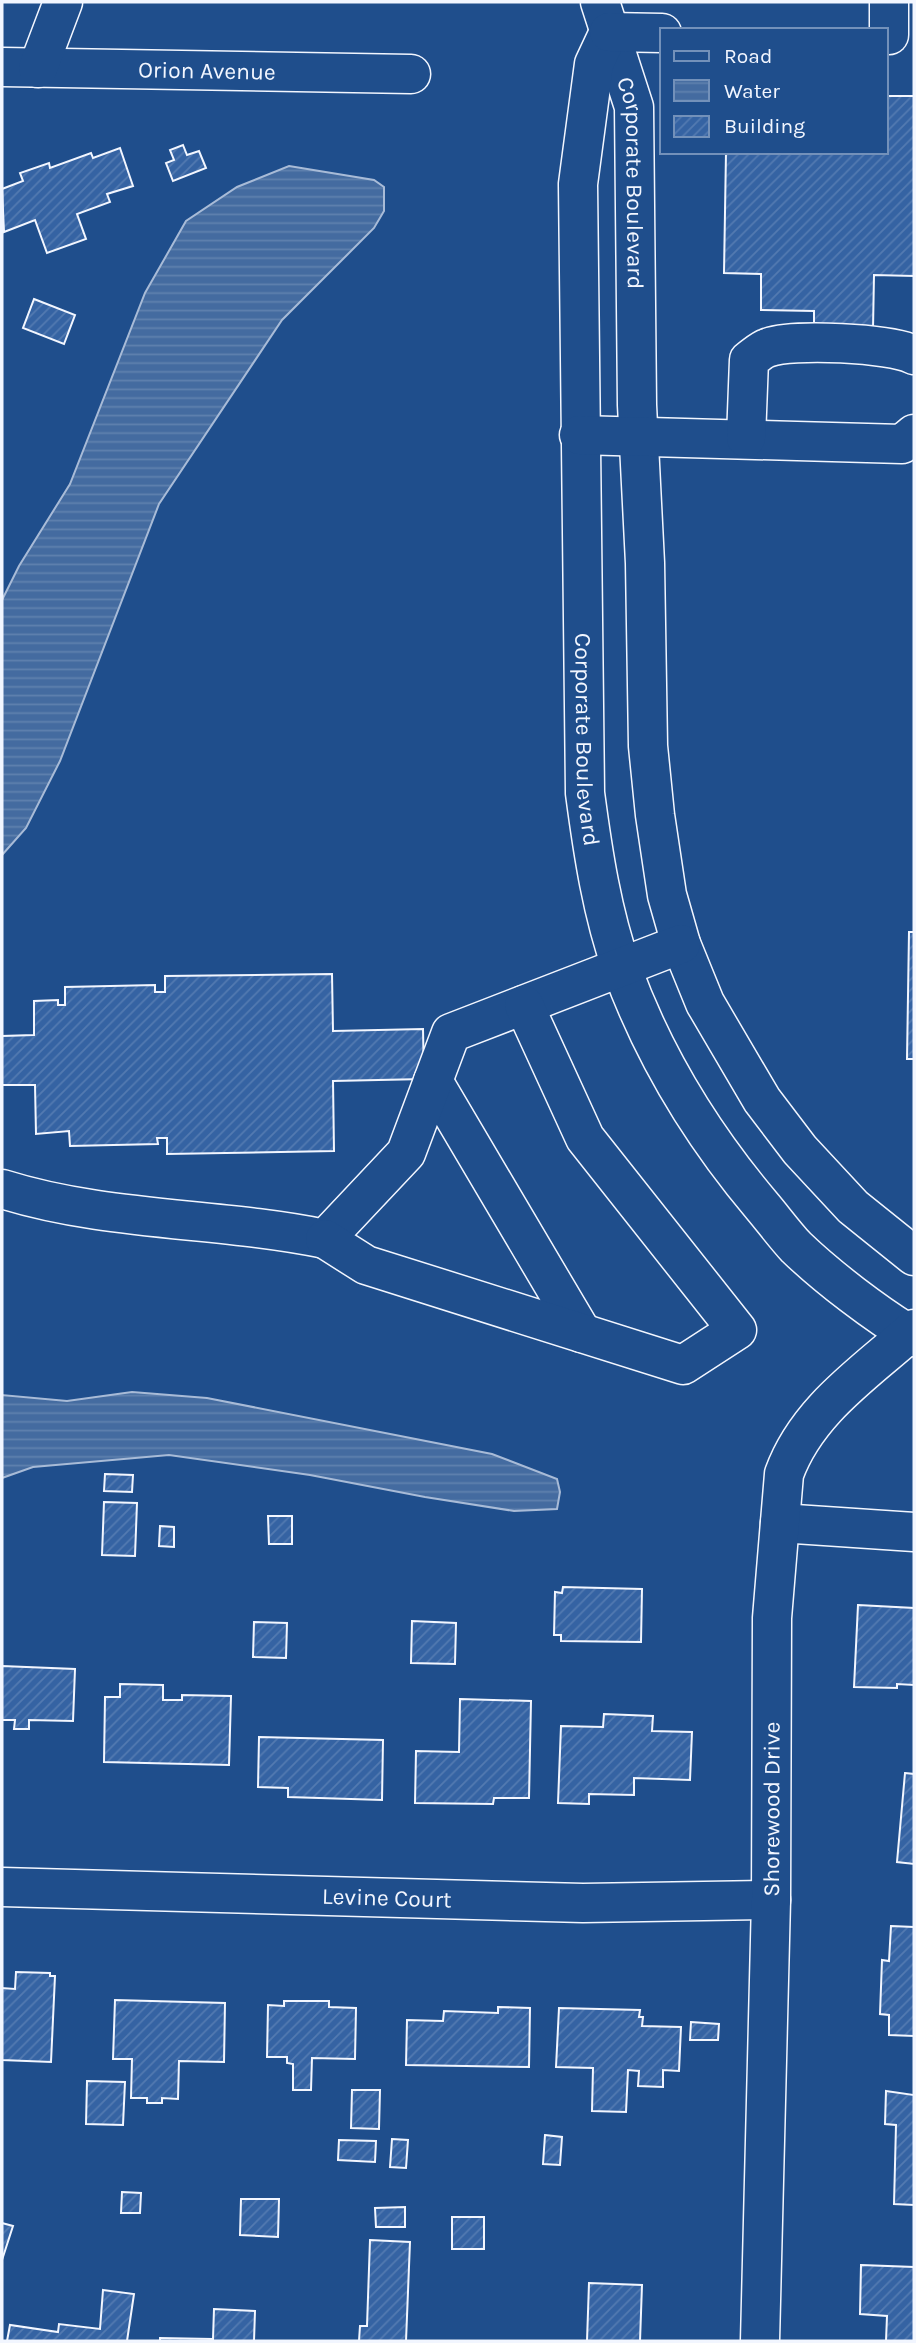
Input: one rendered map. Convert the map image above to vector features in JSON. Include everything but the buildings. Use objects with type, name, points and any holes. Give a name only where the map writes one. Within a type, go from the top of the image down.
[{"type":"street","points":[[20,68],[63,2]]},
{"type":"street","points":[[605,17],[660,32]]},
{"type":"street","name":"Corporate Boulevard","points":[[605,17],[594,64],[578,184],[585,793],[596,872],[621,968],[653,1046],[680,1094],[734,1173],[796,1246],[840,1283],[912,1333]]},
{"type":"street","name":"Corporate Boulevard","points":[[605,17],[634,107],[638,435],[645,563],[648,746],[667,895],[681,944],[705,1003],[762,1100],[800,1150],[853,1207],[914,1256]]},
{"type":"street","name":"Orion Avenue","points":[[20,68],[411,74]]},
{"type":"street","points":[[746,438],[749,360],[768,347],[811,343],[873,345],[905,350],[914,355]]},
{"type":"street","points":[[579,435],[902,444],[914,434]]},
{"type":"street","points":[[325,1239],[406,1153],[451,1033],[681,944]]},
{"type":"street","points":[[2,1189],[87,1210],[276,1229],[325,1239],[366,1265],[683,1366],[737,1330],[585,1138],[524,1005]]},
{"type":"street","points":[[433,1081],[582,1333]]},
{"type":"street","name":"Shorewood Drive","points":[[760,2341],[771,1899],[772,1618],[784,1474],[791,1454],[808,1429],[842,1390],[912,1333]]},
{"type":"street","points":[[780,1523],[914,1532]]},
{"type":"street","name":"Levine Court","points":[[2,1887],[583,1903],[771,1899]]},
{"type":"water","points":[[289,166],[374,180],[384,187],[384,211],[374,228],[282,320],[159,504],[60,761],[26,828],[2,855],[2,600],[19,566],[70,484],[145,293],[186,221],[237,187]]},
{"type":"water","points":[[132,1392],[207,1398],[492,1454],[557,1479],[560,1492],[557,1509],[514,1511],[310,1475],[169,1455],[33,1467],[2,1478],[2,1395],[67,1401]]}]
